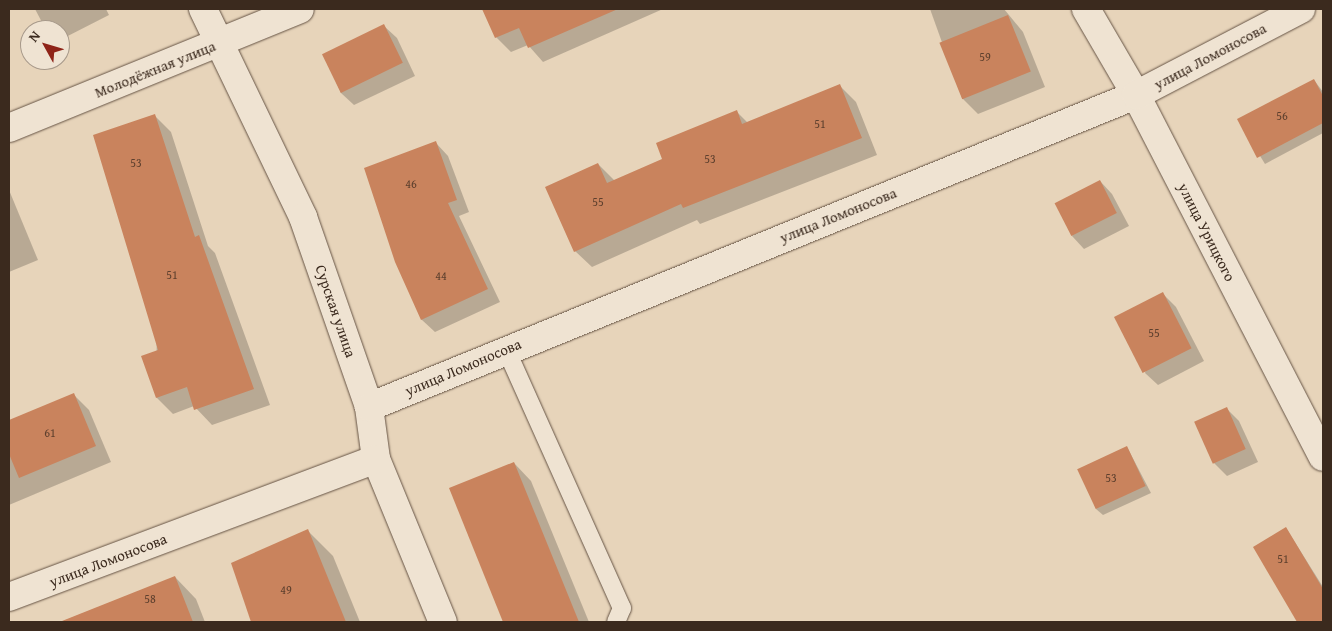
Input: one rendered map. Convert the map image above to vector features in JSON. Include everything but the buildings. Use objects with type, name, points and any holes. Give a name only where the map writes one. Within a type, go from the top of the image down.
[{"type":"street","name":"Сурская улица","points":[[203,9],[222,42],[303,217],[369,407],[376,459],[443,622]]},
{"type":"street","name":"Молодёжная улица","points":[[9,128],[300,9]]},
{"type":"street","name":"улица Урицкого","points":[[1086,9],[1136,95],[1323,457]]},
{"type":"street","name":"улица Ломоносова","points":[[369,407],[506,349],[1136,95],[1301,9]]},
{"type":"street","name":"улица Ломоносова","points":[[9,597],[376,459]]},
{"type":"lane","points":[[506,349],[622,608],[616,622]]}]
